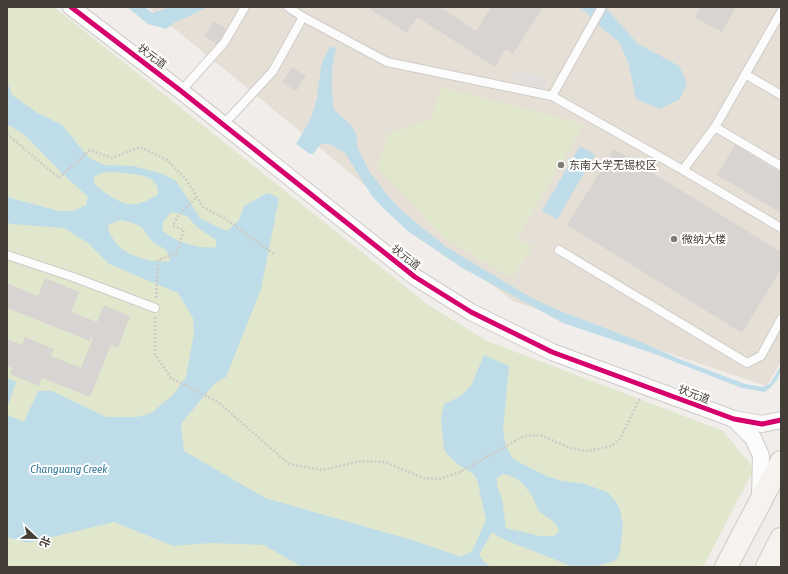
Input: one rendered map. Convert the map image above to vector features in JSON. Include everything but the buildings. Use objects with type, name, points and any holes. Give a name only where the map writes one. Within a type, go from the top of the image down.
[{"type":"main road","points":[[726,567],[781,462]]},
{"type":"main road","points":[[767,567],[781,538]]},
{"type":"street","name":"状元道","points":[[71,7],[181,91],[415,277],[465,308],[552,352],[734,419],[762,424],[781,420]]},
{"type":"street","name":"状元道","points":[[734,419],[753,438],[761,456],[760,502]]},
{"type":"lane","points":[[181,91],[224,43],[245,7]]},
{"type":"lane","points":[[288,7],[303,17],[387,62],[552,96],[683,170],[781,228]]},
{"type":"lane","points":[[552,96],[602,7]]},
{"type":"lane","points":[[683,170],[715,127],[781,12]]},
{"type":"lane","points":[[223,124],[273,71],[303,17]]},
{"type":"lane","points":[[746,74],[781,94]]},
{"type":"lane","points":[[715,127],[781,166]]},
{"type":"lane","points":[[559,250],[747,364],[761,356],[781,319]]},
{"type":"lane","points":[[7,255],[73,277],[155,308]]},
{"type":"path","points":[[7,134],[59,178],[90,150],[112,158],[140,147],[167,160],[185,178],[203,207],[224,218],[274,254]]},
{"type":"path","points":[[197,197],[177,217],[173,226],[184,230],[176,254],[158,260],[155,308],[155,354],[171,378],[218,402],[289,464],[322,470],[361,461],[385,462],[423,478],[440,479],[460,472],[524,436],[540,435],[570,448],[588,451],[610,446],[620,439],[646,387]]},
{"type":"shaded area","name":"东南大学无锡校区","points":[[148,7],[781,7],[781,361],[767,386],[513,301],[392,208]]},
{"type":"shaded area","points":[[516,70],[547,78],[547,88],[510,81]]},
{"type":"green space","points":[[7,7],[54,7],[427,304],[487,341],[723,431],[754,469],[703,567],[7,567]]},
{"type":"green space","points":[[441,87],[584,124],[517,239],[533,247],[512,278],[446,240],[377,167],[388,134],[431,119]]},
{"type":"water","points":[[127,7],[145,7],[152,13],[171,7],[207,7],[174,23],[166,29],[148,24]]},
{"type":"water","points":[[580,7],[605,7],[637,43],[679,66],[687,83],[680,99],[660,109],[636,99],[629,65],[620,43]]},
{"type":"water","points":[[330,46],[336,49],[332,79],[334,110],[349,123],[356,133],[358,149],[369,171],[401,210],[446,247],[532,298],[558,310],[745,384],[762,387],[770,384],[781,365],[780,373],[774,384],[765,392],[742,388],[652,353],[563,323],[464,269],[409,232],[372,196],[345,153],[330,144],[321,144],[313,154],[310,154],[296,144],[312,116],[317,98],[321,67]]},
{"type":"water","name":"Changuang Creek","points":[[7,81],[12,95],[36,112],[62,125],[89,158],[104,165],[133,166],[163,174],[176,181],[201,219],[227,231],[239,220],[244,206],[267,193],[279,198],[261,289],[226,377],[214,384],[181,424],[184,451],[265,498],[415,541],[461,557],[472,551],[486,520],[477,479],[472,473],[459,465],[448,455],[444,449],[441,419],[444,404],[459,397],[471,386],[484,355],[509,366],[503,431],[506,446],[513,459],[546,476],[562,481],[585,484],[607,492],[617,503],[623,526],[618,558],[612,562],[592,567],[574,567],[503,539],[492,532],[479,555],[485,563],[491,567],[302,567],[264,545],[211,543],[173,546],[114,522],[28,543],[7,537],[7,415],[24,422],[38,391],[52,391],[106,417],[137,417],[151,413],[173,395],[186,377],[194,332],[193,318],[178,293],[109,264],[88,243],[64,228],[11,224],[7,222],[7,197],[59,211],[73,211],[86,205],[88,197],[25,135],[7,124]],"holes":[[[101,173],[127,173],[149,178],[158,187],[158,195],[145,202],[137,204],[119,201],[108,195],[94,184],[94,177]],[[171,212],[187,216],[197,227],[216,240],[216,247],[210,248],[195,246],[179,241],[162,229],[163,222]],[[121,220],[134,223],[139,226],[155,244],[166,250],[170,261],[152,261],[126,252],[118,245],[108,231],[109,224]],[[503,474],[513,477],[522,483],[531,495],[539,511],[556,524],[559,531],[554,536],[540,536],[506,528],[502,499],[497,486],[497,478]]]},
{"type":"water","points":[[580,146],[595,155],[557,219],[542,211]]},
{"type":"water","points":[[7,378],[16,382],[7,408]]},
{"type":"cycle path","points":[[71,7],[181,91],[415,277],[471,312],[552,352],[734,419],[762,424],[781,420]]},
{"type":"place","name":"东南大学无锡校区","points":[[561,165]]},
{"type":"place","name":"微纳大楼","points":[[674,239]]}]
